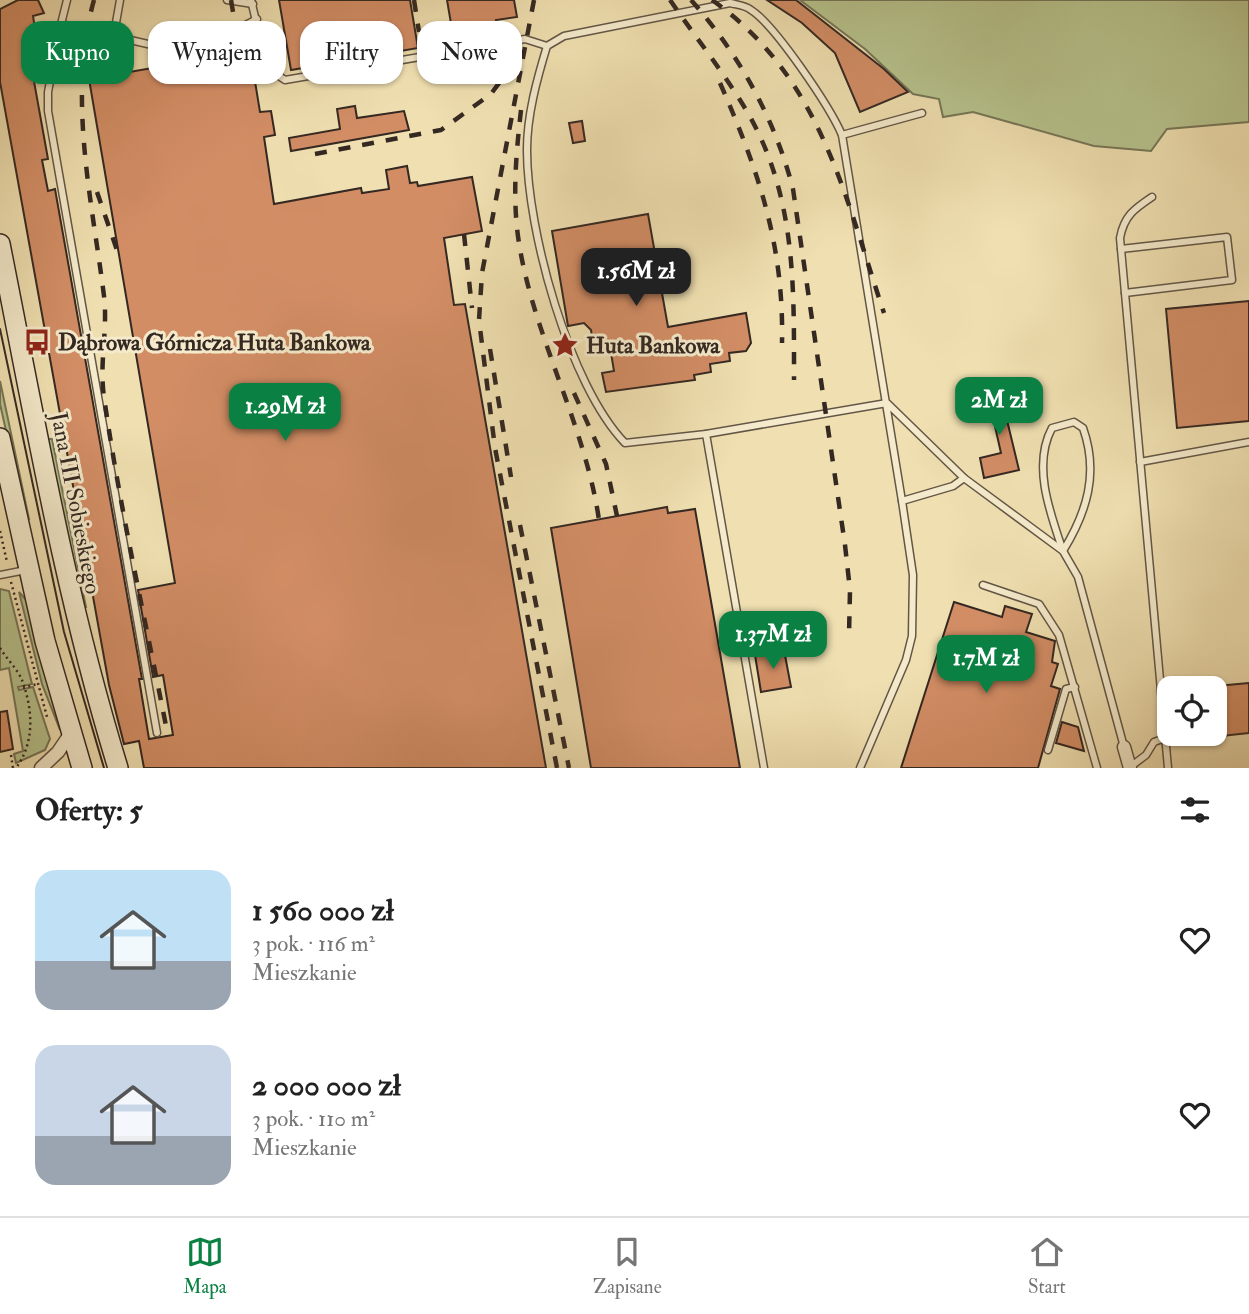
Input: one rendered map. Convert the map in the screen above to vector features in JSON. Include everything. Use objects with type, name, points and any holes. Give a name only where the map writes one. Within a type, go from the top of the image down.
[{"type":"main road","name":"Jana III Sobieskiego","points":[[0,244],[76,623],[118,768]]},
{"type":"main road","points":[[0,438],[28,569],[82,768]]},
{"type":"street","points":[[41,768],[58,752],[71,733]]},
{"type":"street","points":[[1124,747],[1130,768]]},
{"type":"lane","points":[[62,21],[66,0]]},
{"type":"lane","points":[[116,21],[120,0]]},
{"type":"lane","points":[[227,0],[252,2],[267,68],[285,80],[525,40],[547,46],[564,36],[718,4],[741,5],[761,19],[831,110],[842,135],[913,575],[912,636],[906,660],[860,768]]},
{"type":"lane","points":[[134,42],[178,51],[205,46],[257,19]]},
{"type":"lane","points":[[547,46],[530,116],[528,173],[536,222],[564,335],[605,418],[625,443],[706,434],[887,403]]},
{"type":"lane","points":[[49,84],[48,111],[157,733]]},
{"type":"lane","points":[[842,135],[922,113]]},
{"type":"lane","points":[[1152,197],[1130,212],[1123,223],[1121,249],[1159,676]]},
{"type":"lane","points":[[1121,249],[1227,237],[1232,280],[1125,293]]},
{"type":"lane","points":[[887,403],[964,478],[1063,551]]},
{"type":"lane","points":[[1063,551],[1082,521],[1090,475],[1088,443],[1083,428],[1073,422],[1052,428],[1044,442],[1042,464],[1047,499],[1063,551],[1078,577],[1124,747]]},
{"type":"lane","points":[[706,434],[764,768]]},
{"type":"lane","points":[[1140,462],[1249,442]]},
{"type":"lane","points":[[902,502],[953,486],[964,478]]},
{"type":"lane","points":[[0,575],[28,569]]},
{"type":"lane","points":[[983,585],[1039,604],[1059,635],[1097,768]]},
{"type":"lane","points":[[1048,750],[1066,690],[1075,687]]},
{"type":"lane","points":[[1130,768],[1146,755],[1157,740]]},
{"type":"lane","points":[[1166,746],[1168,768]]},
{"type":"path","points":[[0,531],[6,558]]},
{"type":"path","points":[[0,648],[20,676],[30,734],[28,752],[15,768]]},
{"type":"path","points":[[23,688],[37,684]]},
{"type":"path","points":[[11,755],[15,768]]},
{"type":"green space","points":[[800,0],[1249,0],[1249,122],[1167,129],[1151,151],[1094,146],[973,112],[943,117],[939,99],[913,94],[865,49]]},
{"type":"green space","points":[[0,381],[29,519],[26,520],[0,404]]},
{"type":"green space","points":[[46,439],[52,439],[86,607],[81,607]]},
{"type":"green space","points":[[0,589],[9,591],[32,684],[18,687],[19,690],[33,687],[50,739],[45,750],[16,763],[14,754],[23,751],[9,668],[0,670]]},
{"type":"green space","points":[[19,592],[27,601],[60,730],[42,684]]},
{"type":"building","points":[[18,0],[38,0],[44,13],[33,16],[34,21],[21,21],[21,84],[34,84],[48,159],[42,160],[48,191],[55,189],[142,679],[139,679],[149,739],[173,735],[163,675],[153,677],[138,590],[175,583],[90,84],[134,84],[134,71],[148,69],[148,84],[255,84],[260,112],[271,111],[275,135],[264,137],[274,204],[361,188],[362,193],[389,189],[386,170],[407,166],[410,183],[417,182],[418,186],[472,177],[482,231],[444,238],[454,305],[465,304],[546,768],[144,768],[139,741],[124,744],[109,685],[0,82],[0,9]]},
{"type":"building","points":[[279,0],[410,0],[417,48],[403,51],[403,21],[300,21],[300,68],[291,70],[286,21],[283,21]]},
{"type":"building","points":[[447,0],[514,0],[517,17],[496,21],[451,21]]},
{"type":"building","points":[[767,0],[796,0],[884,69],[908,92],[860,112],[835,53],[802,23]]},
{"type":"building","points":[[355,106],[357,118],[404,111],[409,130],[291,151],[289,138],[340,129],[337,109]]},
{"type":"building","points":[[582,121],[585,141],[573,143],[569,123]]},
{"type":"building","points":[[648,214],[668,327],[746,313],[751,343],[746,351],[729,353],[730,361],[710,364],[711,372],[694,375],[695,380],[606,392],[602,373],[614,371],[610,347],[594,350],[591,330],[584,323],[568,326],[552,231]]},
{"type":"building","points":[[1249,301],[1249,421],[1177,428],[1166,309]]},
{"type":"building","points":[[997,379],[1019,470],[984,478],[980,458],[1001,453],[985,382]]},
{"type":"building","points":[[667,507],[668,513],[695,509],[740,768],[591,768],[551,528]]},
{"type":"building","points":[[954,602],[1002,617],[1005,606],[1032,614],[1026,632],[1055,641],[1052,662],[1058,664],[1051,686],[1060,689],[1038,768],[901,768]]},
{"type":"building","points":[[784,650],[791,687],[761,692],[755,655]]},
{"type":"building","points":[[1249,683],[1249,733],[1227,735],[1227,685]]},
{"type":"building","points":[[7,711],[13,749],[0,752],[0,712]]},
{"type":"building","points":[[1062,722],[1078,727],[1084,751],[1056,743]]},
{"type":"tram line","points":[[0,329],[64,632],[104,768]]},
{"type":"railway","points":[[94,0],[86,36],[82,111],[88,185],[104,296],[104,397],[125,524],[168,736]]},
{"type":"railway","points":[[231,0],[235,21]]},
{"type":"railway","points":[[414,0],[417,21]]},
{"type":"railway","points":[[534,0],[482,273],[479,320],[495,448],[557,768]]},
{"type":"railway","points":[[670,0],[749,115],[776,178],[784,211],[792,277],[794,380]]},
{"type":"railway","points":[[691,0],[725,42],[753,88],[776,138],[793,189],[845,545],[850,590],[849,635]]},
{"type":"railway","points":[[712,0],[749,31],[779,65],[804,101],[841,182],[884,313]]},
{"type":"railway","points":[[720,83],[757,179],[774,241],[782,307],[782,343]]},
{"type":"railway","points":[[315,154],[441,130],[491,94],[498,84]]},
{"type":"railway","points":[[521,110],[515,193],[519,243],[536,313],[583,450],[599,520]]},
{"type":"railway","points":[[97,192],[119,256]]},
{"type":"railway","points":[[464,234],[472,308]]},
{"type":"railway","points":[[490,349],[511,477]]},
{"type":"railway","points":[[574,393],[606,464],[617,516]]},
{"type":"railway","points":[[520,525],[569,768]]},
{"type":"place","name":"Dąbrowa Górnicza Huta Bankowa","points":[[37,342]]},
{"type":"place","name":"Huta Bankowa","points":[[565,345]]}]
